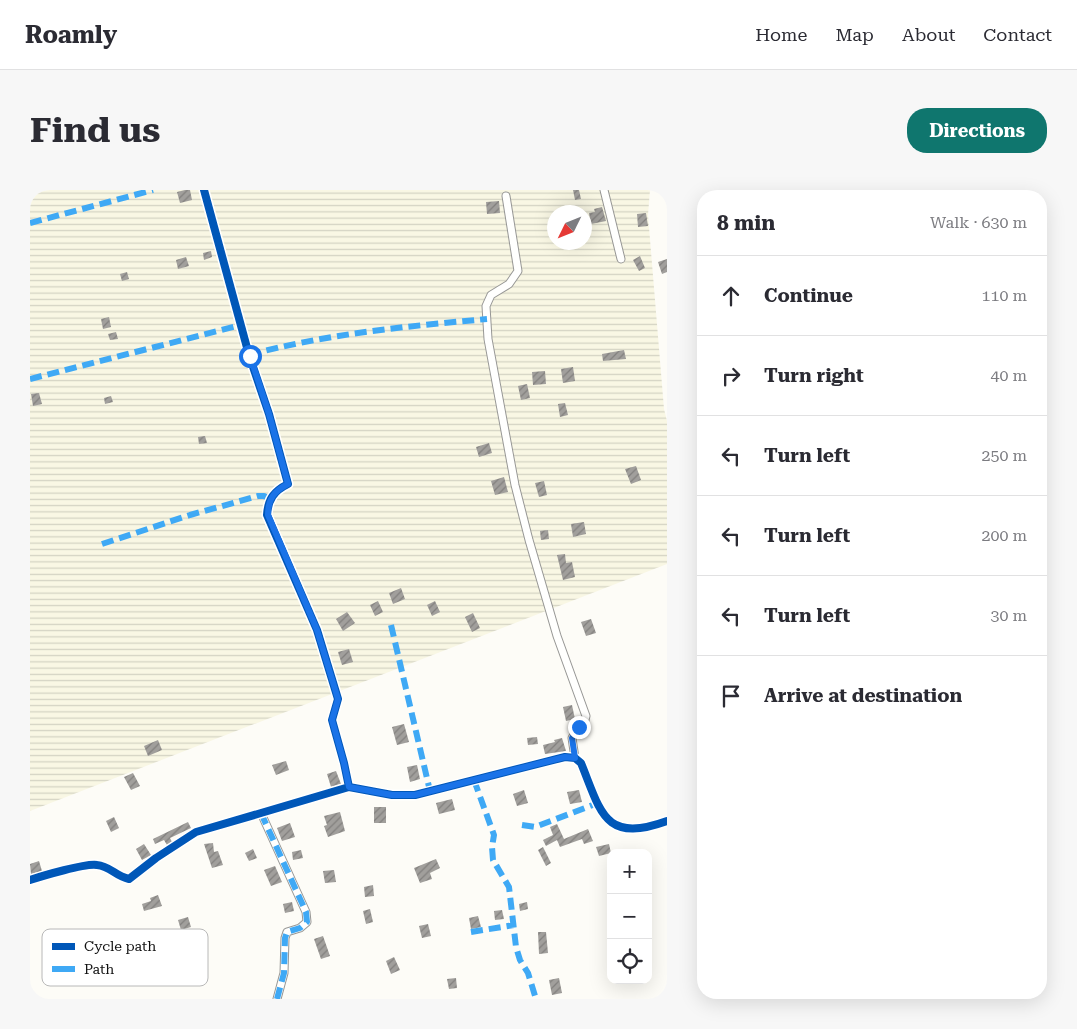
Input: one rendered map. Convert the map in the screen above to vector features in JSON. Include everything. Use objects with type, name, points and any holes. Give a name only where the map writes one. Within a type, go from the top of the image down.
[{"type":"street","points":[[204,190],[249,355],[269,414],[288,484],[278,489],[271,497],[268,515],[317,630],[338,699],[332,720],[349,787]]},
{"type":"street","points":[[604,190],[621,259]]},
{"type":"street","points":[[506,196],[518,271],[509,284],[491,295],[486,306],[488,339],[515,485],[528,540],[557,636],[586,716],[584,724],[579,727],[572,738],[575,758]]},
{"type":"street","points":[[30,880],[95,864],[108,868],[119,877],[129,879],[156,858],[196,832],[349,787],[392,795],[415,795],[565,757],[575,758],[581,763],[602,813],[613,825],[630,829],[652,826],[667,821]]},
{"type":"street","points":[[260,813],[306,912],[307,922],[300,928],[287,932],[285,938],[284,973],[277,999]]},
{"type":"shaded area","points":[[30,190],[650,190],[648,215],[664,409],[667,421],[667,564],[30,811]]},
{"type":"building","points":[[190,190],[192,200],[180,203],[177,192]]},
{"type":"building","points":[[573,190],[579,190],[581,199],[575,200]]},
{"type":"building","points":[[499,201],[500,213],[487,214],[486,202]]},
{"type":"building","points":[[602,207],[606,221],[592,224],[592,212],[595,212],[594,209]]},
{"type":"building","points":[[646,213],[648,226],[638,227],[637,214]]},
{"type":"building","points":[[211,251],[212,257],[204,260],[203,253]]},
{"type":"building","points":[[640,256],[645,268],[639,271],[633,260]]},
{"type":"building","points":[[186,257],[189,266],[178,269],[176,260]]},
{"type":"building","points":[[667,259],[667,272],[662,274],[658,262]]},
{"type":"building","points":[[127,272],[129,279],[122,281],[120,274]]},
{"type":"building","points":[[109,317],[111,327],[103,329],[101,319]]},
{"type":"building","points":[[116,332],[118,339],[110,340],[108,334]]},
{"type":"building","points":[[624,350],[626,359],[603,361],[602,354]]},
{"type":"building","points":[[573,367],[575,381],[563,383],[561,369]]},
{"type":"building","points":[[545,371],[546,384],[533,385],[532,372]]},
{"type":"building","points":[[527,384],[530,398],[521,400],[518,386]]},
{"type":"building","points":[[39,393],[42,404],[33,406],[31,394]]},
{"type":"building","points":[[111,396],[113,402],[105,404],[104,398]]},
{"type":"building","points":[[565,403],[568,415],[560,417],[558,404]]},
{"type":"building","points":[[205,436],[207,443],[199,444],[198,437]]},
{"type":"building","points":[[489,443],[492,453],[479,457],[476,447]]},
{"type":"building","points":[[636,466],[641,480],[631,484],[625,469]]},
{"type":"building","points":[[504,477],[508,492],[495,495],[491,481]]},
{"type":"building","points":[[544,481],[547,495],[539,497],[535,483]]},
{"type":"building","points":[[584,522],[586,534],[573,537],[571,524]]},
{"type":"building","points":[[548,530],[549,539],[541,540],[540,531]]},
{"type":"building","points":[[565,554],[566,563],[572,562],[575,577],[563,580],[557,555]]},
{"type":"building","points":[[401,588],[405,599],[393,604],[389,593]]},
{"type":"building","points":[[378,601],[383,612],[375,616],[370,605]]},
{"type":"building","points":[[435,601],[440,612],[432,616],[427,605]]},
{"type":"building","points":[[347,612],[355,623],[343,631],[336,619]]},
{"type":"building","points":[[473,613],[480,628],[472,632],[465,617]]},
{"type":"building","points":[[591,619],[596,633],[586,636],[581,622]]},
{"type":"building","points":[[349,649],[353,662],[342,665],[338,652]]},
{"type":"building","points":[[572,705],[575,719],[566,721],[563,707]]},
{"type":"building","points":[[404,724],[409,742],[397,745],[392,727]]},
{"type":"building","points":[[537,737],[538,744],[528,745],[527,738]]},
{"type":"building","points":[[562,738],[566,751],[545,754],[543,745]]},
{"type":"building","points":[[158,740],[162,750],[148,756],[144,746]]},
{"type":"building","points":[[286,761],[289,770],[276,775],[272,765]]},
{"type":"building","points":[[417,765],[420,779],[410,782],[407,767]]},
{"type":"building","points":[[336,771],[341,784],[331,787],[327,774]]},
{"type":"building","points":[[133,773],[140,786],[131,790],[124,777]]},
{"type":"building","points":[[524,790],[528,803],[517,806],[513,794]]},
{"type":"building","points":[[579,790],[582,802],[570,804],[567,792]]},
{"type":"building","points":[[452,799],[455,810],[439,814],[436,803]]},
{"type":"building","points":[[374,807],[386,807],[386,823],[374,823]]},
{"type":"building","points":[[340,812],[345,831],[328,837],[324,826],[327,825],[324,816]]},
{"type":"building","points":[[114,817],[119,828],[111,832],[106,821]]},
{"type":"building","points":[[188,822],[191,828],[170,838],[172,842],[167,845],[164,840],[155,844],[153,839]]},
{"type":"building","points":[[290,823],[295,837],[282,841],[277,828]]},
{"type":"building","points":[[557,824],[564,839],[588,829],[593,841],[584,844],[582,839],[560,847],[557,840],[546,846],[543,840],[553,835],[550,827]]},
{"type":"building","points":[[213,843],[214,852],[218,851],[223,865],[212,868],[204,844]]},
{"type":"building","points":[[144,844],[151,855],[142,860],[136,849]]},
{"type":"building","points":[[609,844],[610,849],[607,849],[607,854],[599,856],[596,847]]},
{"type":"building","points":[[543,847],[551,863],[546,866],[538,850]]},
{"type":"building","points":[[253,849],[257,858],[249,861],[245,853]]},
{"type":"building","points":[[301,850],[303,858],[293,860],[292,852]]},
{"type":"building","points":[[436,859],[440,868],[430,873],[432,879],[420,883],[414,868]]},
{"type":"building","points":[[39,861],[42,871],[31,874],[30,864]]},
{"type":"building","points":[[275,866],[282,882],[271,886],[264,870]]},
{"type":"building","points":[[334,870],[336,882],[325,883],[323,871]]},
{"type":"building","points":[[373,885],[374,896],[365,897],[364,887]]},
{"type":"building","points":[[158,895],[162,906],[144,911],[142,904],[151,901],[150,898]]},
{"type":"building","points":[[292,902],[294,911],[285,913],[283,904]]},
{"type":"building","points":[[527,902],[528,909],[520,911],[519,904]]},
{"type":"building","points":[[370,909],[373,922],[366,924],[363,911]]},
{"type":"building","points":[[502,910],[504,919],[495,920],[494,911]]},
{"type":"building","points":[[478,916],[481,927],[471,929],[469,918]]},
{"type":"building","points":[[188,917],[191,927],[181,929],[178,920]]},
{"type":"building","points":[[428,924],[431,936],[422,938],[419,926]]},
{"type":"building","points":[[538,932],[546,932],[548,953],[539,954]]},
{"type":"building","points":[[323,936],[330,956],[321,959],[314,939]]},
{"type":"building","points":[[394,957],[400,970],[391,974],[386,961]]},
{"type":"building","points":[[456,978],[457,988],[449,989],[447,979]]},
{"type":"building","points":[[559,978],[562,993],[552,995],[549,980]]},
{"type":"marked path","points":[[30,223],[153,190]]},
{"type":"marked path","points":[[249,355],[337,336],[487,319]]},
{"type":"marked path","points":[[30,379],[241,325]]},
{"type":"marked path","points":[[102,544],[190,515],[258,496],[270,499]]},
{"type":"marked path","points":[[391,625],[430,791]]},
{"type":"marked path","points":[[474,780],[494,835],[492,847],[493,860],[509,887],[516,947],[520,960],[528,973],[536,999]]},
{"type":"marked path","points":[[522,825],[535,827],[598,803]]},
{"type":"marked path","points":[[261,813],[306,912],[307,922],[300,928],[287,932],[285,938],[284,973],[277,999]]},
{"type":"marked path","points":[[471,932],[514,925]]},
{"type":"cycle path","points":[[204,190],[249,355],[269,414],[288,484],[273,496],[267,515],[317,630],[338,699],[332,720],[349,787]]},
{"type":"cycle path","points":[[30,880],[64,870],[91,865],[106,867],[120,876],[129,879],[156,858],[196,832],[349,787],[392,795],[415,795],[565,757],[575,758],[581,763],[600,809],[617,826],[630,829],[667,821]]},
{"type":"route","points":[[250,356],[269,414],[288,484],[278,489],[271,497],[268,515],[317,630],[338,699],[332,720],[349,787],[392,795],[415,795],[565,757],[575,758],[572,738],[579,727]]}]
